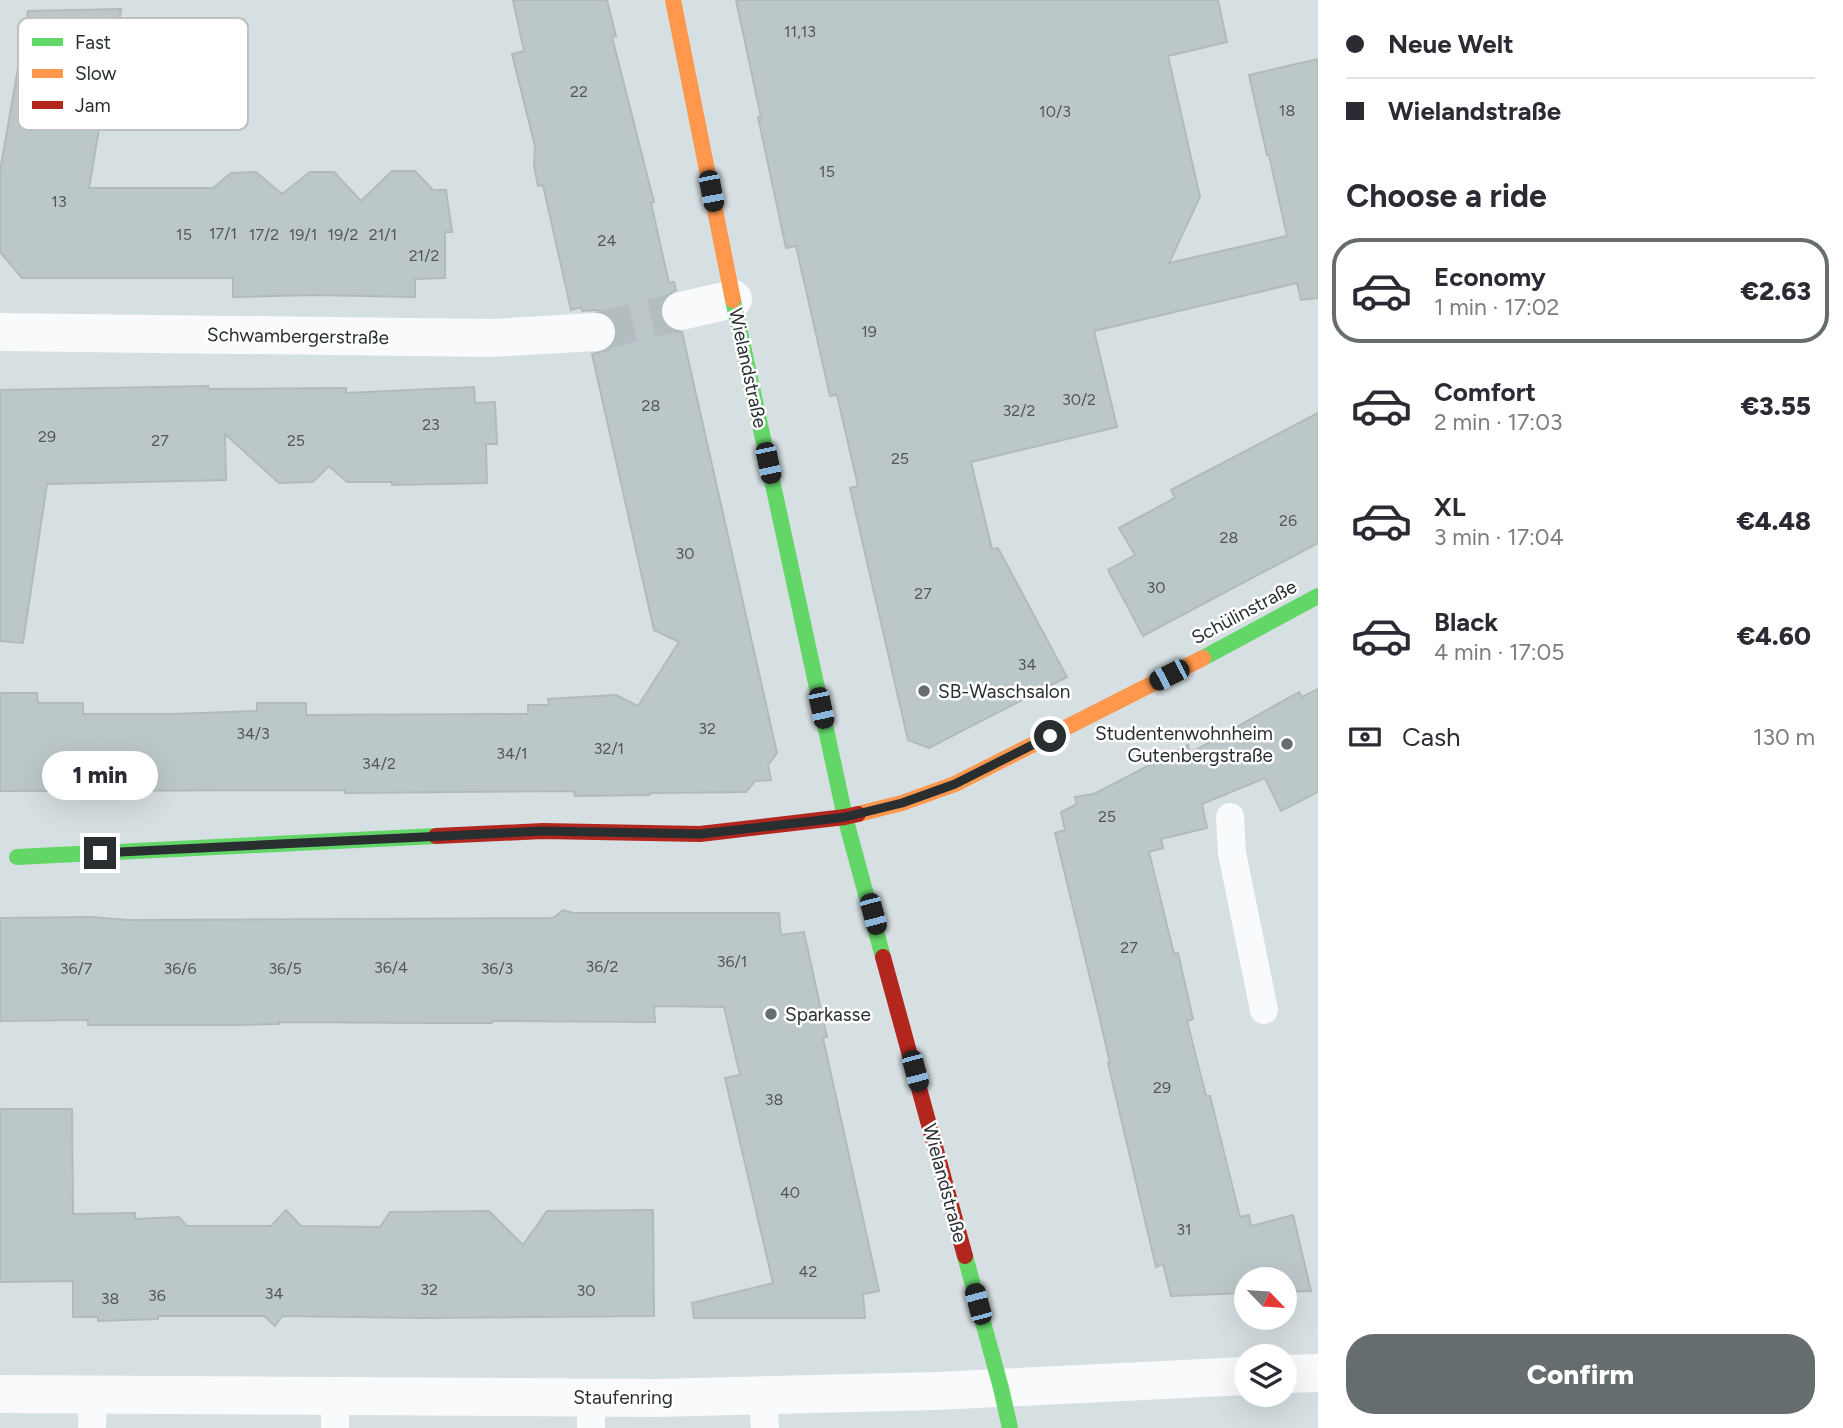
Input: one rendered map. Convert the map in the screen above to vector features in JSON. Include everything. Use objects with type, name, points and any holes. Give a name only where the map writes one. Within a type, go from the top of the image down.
[{"type":"street","name":"Wielandstraße","points":[[673,0],[733,299],[845,817],[1010,1428]]},
{"type":"street","points":[[681,311],[733,299]]},
{"type":"street","name":"Schwambergerstraße","points":[[0,332],[491,338],[596,332]]},
{"type":"street","name":"Schülinstraße","points":[[845,817],[902,803],[955,784],[1318,596]]},
{"type":"street","points":[[9,857],[543,831],[700,834],[845,817]]},
{"type":"street","points":[[1297,1374],[1318,1373]]},
{"type":"street","name":"Staufenring","points":[[0,1394],[92,1411],[764,1412],[1001,1388],[1234,1376]]},
{"type":"lane","points":[[1230,817],[1232,853],[1264,1010]]},
{"type":"building","points":[[513,0],[607,0],[616,36],[612,37],[654,202],[651,203],[669,283],[674,282],[676,290],[666,296],[660,305],[660,315],[666,326],[674,332],[682,332],[777,753],[768,765],[771,780],[755,781],[746,792],[650,795],[575,796],[574,791],[0,791],[0,693],[37,693],[38,703],[83,703],[83,714],[257,711],[257,703],[306,703],[306,715],[528,714],[528,705],[549,705],[548,699],[616,695],[638,706],[679,642],[654,630],[592,354],[609,350],[616,341],[618,330],[614,319],[605,312],[582,311],[581,307],[571,310],[543,185],[538,186],[534,165],[535,146],[512,54],[524,51]]},
{"type":"building","points":[[736,0],[1218,0],[1227,42],[1168,56],[1200,197],[1169,263],[1287,236],[1249,75],[1318,59],[1318,298],[1301,300],[1297,283],[1094,331],[1117,427],[971,462],[992,549],[998,548],[1067,677],[929,748],[908,740],[850,488],[858,486],[837,395],[830,396],[796,246],[786,248]]},
{"type":"building","points":[[121,9],[120,18],[27,18],[28,11]]},
{"type":"building","points":[[18,68],[18,130],[99,130],[89,188],[213,188],[231,173],[256,172],[282,194],[310,172],[334,172],[361,201],[392,171],[415,171],[433,190],[446,190],[452,232],[445,232],[445,278],[415,279],[415,297],[233,297],[233,278],[22,278],[0,252],[0,171]]},
{"type":"building","points":[[208,386],[208,389],[346,388],[346,393],[474,387],[475,403],[495,402],[497,444],[486,444],[487,483],[392,485],[392,482],[347,482],[329,466],[313,482],[279,483],[225,434],[226,480],[47,484],[23,643],[0,641],[0,390]]},
{"type":"building","points":[[1318,413],[1318,543],[1143,636],[1108,570],[1135,555],[1119,528],[1175,498],[1171,490]]},
{"type":"building","points":[[1318,689],[1318,792],[1281,811],[1265,778],[1202,804],[1207,828],[1161,839],[1163,848],[1149,852],[1174,954],[1178,953],[1193,1019],[1187,1021],[1206,1096],[1210,1096],[1240,1217],[1249,1215],[1251,1226],[1293,1215],[1311,1291],[1297,1292],[1297,1267],[1234,1267],[1234,1293],[1171,1296],[1163,1264],[1156,1267],[1055,833],[1065,830],[1061,812],[1077,804],[1075,797],[1094,794],[1188,745],[1190,753],[1299,692],[1302,697]]},
{"type":"building","points":[[563,910],[573,913],[779,913],[781,935],[804,932],[827,1037],[823,1038],[879,1291],[863,1294],[865,1318],[694,1318],[692,1303],[773,1283],[725,1078],[740,1075],[724,1007],[654,1006],[655,1022],[88,1025],[88,1020],[0,1021],[0,918],[553,918]]},
{"type":"building","points":[[0,1109],[72,1109],[73,1214],[135,1213],[135,1219],[179,1217],[187,1226],[271,1226],[286,1210],[301,1226],[380,1227],[390,1212],[489,1211],[523,1245],[547,1211],[653,1210],[654,1316],[282,1316],[275,1326],[264,1316],[158,1316],[158,1319],[98,1321],[98,1317],[73,1317],[73,1281],[0,1282]]},
{"type":"tunnel","points":[[596,332],[681,311]]},
{"type":"traffic: fast","points":[[733,300],[845,817],[883,957]]},
{"type":"traffic: fast","points":[[1203,658],[1318,596]]},
{"type":"traffic: fast","points":[[17,857],[436,836]]},
{"type":"traffic: fast","points":[[965,1256],[1010,1428]]},
{"type":"traffic: slow","points":[[673,0],[733,300]]},
{"type":"traffic: slow","points":[[858,814],[902,803],[955,784],[1203,658]]},
{"type":"traffic: jam","points":[[436,836],[543,831],[700,834],[858,814]]},
{"type":"traffic: jam","points":[[883,957],[965,1256]]},
{"type":"place","name":"SB-Waschsalon","points":[[924,691]]},
{"type":"place","name":"Studentenwohnheim Gutenbergstraße","points":[[1287,744]]},
{"type":"place","name":"Sparkasse","points":[[771,1014]]},
{"type":"route","points":[[100,853],[543,831],[700,834],[814,821],[845,817],[902,803],[955,784],[1050,736]]}]
